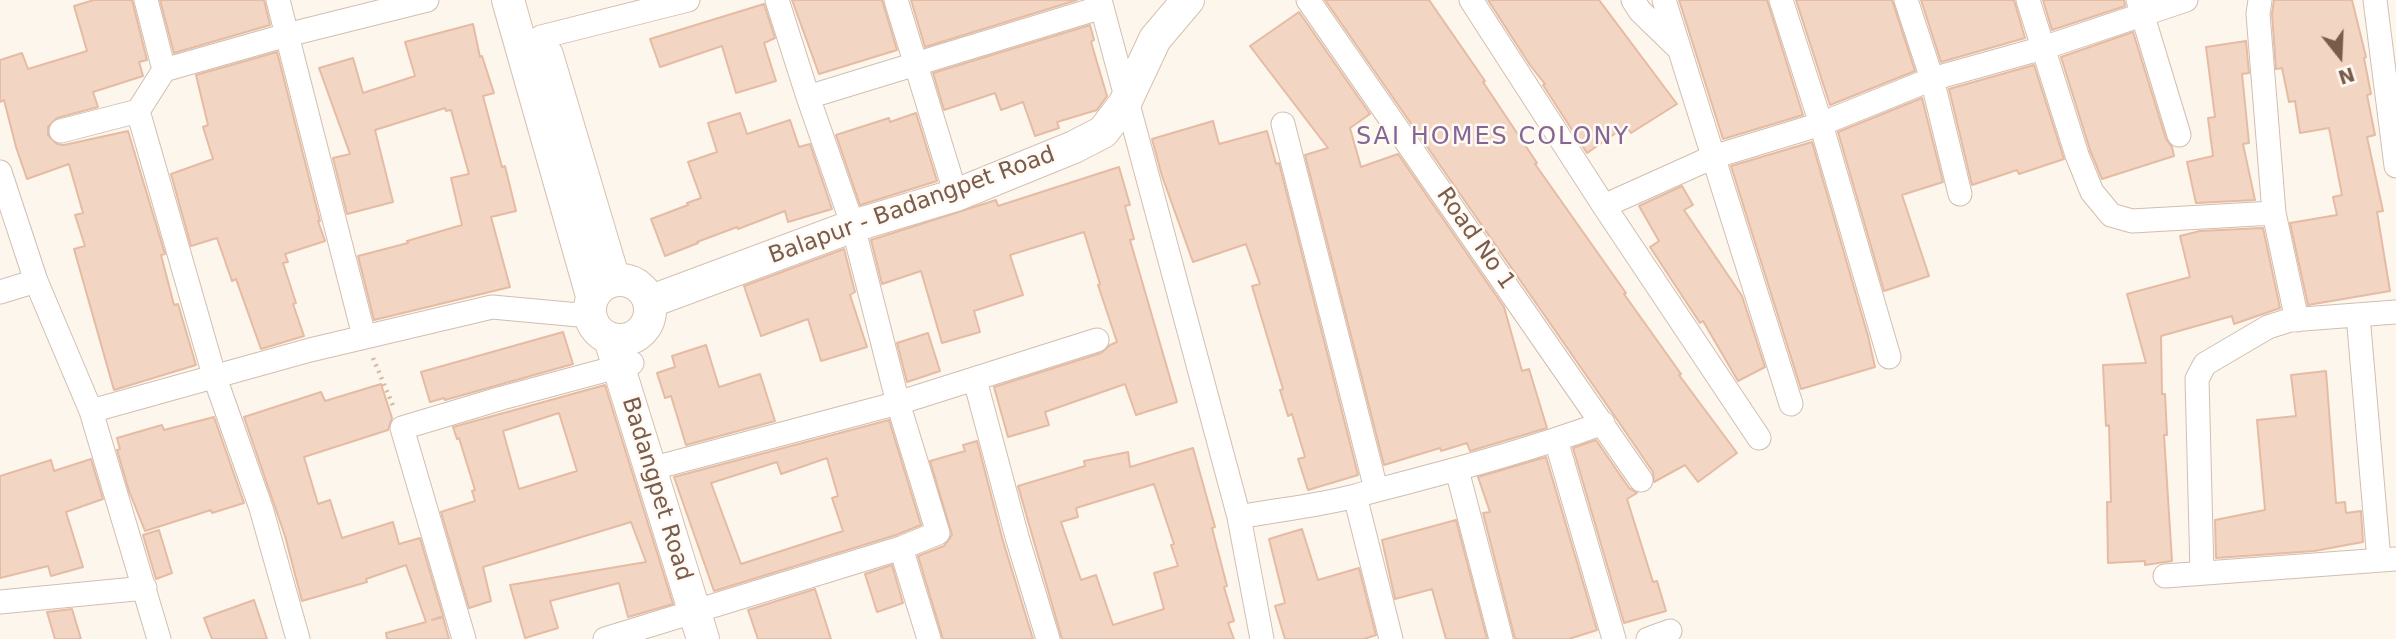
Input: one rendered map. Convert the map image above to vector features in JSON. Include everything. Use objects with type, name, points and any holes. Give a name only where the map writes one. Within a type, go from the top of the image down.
[{"type":"main road","name":"Badangpet Road","points":[[508,0],[703,620],[720,639]]},
{"type":"main road","name":"Badangpet Road","points":[[530,0],[612,329]]},
{"type":"main road","name":"Balapur - Badangpet Road","points":[[649,302],[853,226],[956,195],[1074,147],[1103,132],[1125,103],[1155,39],[1188,0]]},
{"type":"main road","points":[[632,282],[639,286],[649,302],[648,321],[643,330],[612,329],[632,282]]},
{"type":"street","points":[[146,0],[164,70]]},
{"type":"street","points":[[278,0],[364,336]]},
{"type":"street","points":[[61,131],[138,111],[164,70],[426,0]]},
{"type":"street","points":[[541,37],[653,4],[688,0]]},
{"type":"street","points":[[605,639],[703,620],[938,533],[898,403],[853,226],[777,0]]},
{"type":"street","points":[[896,0],[956,195]]},
{"type":"street","name":"Road No 1","points":[[1308,0],[1641,480]]},
{"type":"street","points":[[1471,0],[1759,438]]},
{"type":"street","points":[[1633,0],[1640,11],[1679,49]]},
{"type":"street","points":[[1664,0],[1791,404]]},
{"type":"street","points":[[1781,0],[1821,124],[1889,357]]},
{"type":"street","points":[[1906,0],[1933,79],[1960,194]]},
{"type":"street","points":[[2028,0],[2077,155],[2092,192],[2111,215],[2132,221],[2274,213]]},
{"type":"street","points":[[1604,206],[1713,158],[1821,124],[1933,79],[2043,48],[2140,7],[2186,0]]},
{"type":"street","points":[[2260,0],[2258,14],[2274,213],[2297,320]]},
{"type":"street","points":[[2375,0],[2396,166]]},
{"type":"street","points":[[808,97],[1101,4],[1125,103],[1239,517],[1262,639]]},
{"type":"street","points":[[2140,7],[2179,135]]},
{"type":"street","points":[[138,111],[214,376],[261,508],[298,639]]},
{"type":"street","points":[[1283,124],[1366,492],[1391,639]]},
{"type":"street","points":[[0,172],[36,281],[91,411],[159,639]]},
{"type":"street","points":[[0,292],[36,281]]},
{"type":"street","points":[[91,411],[364,336],[492,307],[612,329]]},
{"type":"street","points":[[2202,573],[2197,379],[2205,364],[2268,327],[2297,320],[2396,312]]},
{"type":"street","points":[[2165,576],[2387,560],[2358,315]]},
{"type":"street","points":[[464,639],[402,428],[502,398],[612,329]]},
{"type":"street","points":[[657,467],[898,403],[1097,340]]},
{"type":"street","points":[[975,380],[1017,537],[1048,639]]},
{"type":"street","points":[[1239,517],[1366,492],[1457,470],[1556,440],[1603,422]]},
{"type":"street","points":[[1556,440],[1614,639]]},
{"type":"street","points":[[1457,470],[1501,639]]},
{"type":"street","points":[[901,548],[929,639]]},
{"type":"street","points":[[0,602],[145,588]]},
{"type":"path","points":[[364,336],[402,428]]},
{"type":"building","points":[[94,0],[132,0],[147,60],[139,62],[143,76],[93,92],[98,107],[57,118],[48,127],[48,135],[57,144],[64,145],[128,131],[165,254],[161,255],[174,305],[178,304],[196,365],[114,390],[74,249],[85,246],[75,215],[83,213],[69,164],[27,179],[4,100],[0,102],[0,60],[22,53],[28,69],[87,51],[74,6]]},
{"type":"building","points":[[160,0],[264,0],[270,25],[174,53]]},
{"type":"building","points":[[792,0],[882,0],[897,50],[819,74]]},
{"type":"building","points":[[911,0],[1077,0],[925,47]]},
{"type":"building","points":[[1325,0],[1429,0],[1485,81],[1483,82],[1537,163],[1535,164],[1626,293],[1624,294],[1681,374],[1679,375],[1737,453],[1698,482],[1685,465],[1654,482],[1653,472]]},
{"type":"building","points":[[1488,0],[1599,0],[1677,104],[1631,133],[1626,126],[1587,153],[1543,85],[1545,84]]},
{"type":"building","points":[[1679,0],[1767,0],[1803,115],[1723,139]]},
{"type":"building","points":[[1796,0],[1892,0],[1915,71],[1830,105]]},
{"type":"building","points":[[1921,0],[2014,0],[2025,38],[1941,62]]},
{"type":"building","points":[[2043,0],[2124,0],[2125,6],[2052,30]]},
{"type":"building","points":[[2274,0],[2352,0],[2366,57],[2364,58],[2371,94],[2367,95],[2375,135],[2367,137],[2383,211],[2377,212],[2390,291],[2308,305],[2290,223],[2337,215],[2333,197],[2342,195],[2329,128],[2300,133],[2295,101],[2289,102],[2282,68],[2276,69],[2272,14]]},
{"type":"building","points":[[764,4],[775,38],[764,43],[776,81],[736,93],[722,46],[660,67],[650,39]]},
{"type":"building","points":[[1299,12],[1370,114],[1350,128],[1361,167],[1398,154],[1504,307],[1522,371],[1529,369],[1547,428],[1470,451],[1467,443],[1384,465],[1305,155],[1328,148],[1250,46]]},
{"type":"building","points":[[473,24],[480,57],[482,56],[494,93],[483,96],[516,211],[491,217],[510,287],[374,320],[358,256],[462,225],[451,178],[469,174],[451,110],[446,111],[445,108],[375,130],[393,202],[347,214],[333,158],[350,154],[319,68],[353,58],[363,93],[415,76],[405,42]]},
{"type":"building","points":[[1090,25],[1094,40],[1091,42],[1107,96],[1097,110],[1057,122],[1059,128],[1035,136],[1023,102],[1001,110],[995,93],[944,110],[933,73]]},
{"type":"building","points":[[2133,32],[2166,139],[2174,156],[2102,179],[2090,150],[2061,57]]},
{"type":"building","points":[[2246,41],[2249,73],[2242,74],[2249,143],[2243,144],[2255,200],[2196,203],[2187,162],[2213,156],[2208,118],[2215,117],[2206,47]]},
{"type":"building","points":[[277,52],[325,241],[285,254],[288,262],[283,263],[304,336],[261,349],[236,279],[232,281],[217,238],[191,246],[171,174],[213,159],[203,127],[208,125],[196,75]]},
{"type":"building","points":[[2034,65],[2064,159],[2019,174],[2017,170],[1972,185],[1949,89]]},
{"type":"building","points":[[1922,98],[1943,182],[1902,195],[1929,276],[1884,291],[1838,132]]},
{"type":"building","points":[[740,113],[747,134],[790,120],[799,147],[810,144],[832,209],[788,222],[785,211],[665,256],[651,219],[701,198],[688,162],[717,152],[708,123]]},
{"type":"building","points":[[916,113],[937,181],[860,205],[836,135],[889,118],[890,122]]},
{"type":"building","points":[[1213,121],[1219,144],[1267,131],[1276,164],[1279,163],[1358,475],[1308,490],[1298,459],[1305,457],[1292,414],[1288,416],[1280,390],[1283,389],[1252,286],[1260,284],[1246,244],[1193,262],[1162,176],[1152,139]]},
{"type":"building","points":[[1812,142],[1875,367],[1801,389],[1731,166]]},
{"type":"building","points":[[1119,167],[1130,205],[1125,206],[1134,239],[1130,240],[1177,402],[1136,415],[1125,384],[1045,412],[1049,425],[1008,437],[994,387],[1101,353],[1117,342],[1084,232],[1010,255],[1023,295],[974,311],[980,332],[942,343],[921,271],[882,284],[871,240],[996,200],[998,206]]},
{"type":"building","points":[[1682,186],[1693,205],[1684,210],[1742,296],[1765,367],[1738,381],[1703,321],[1700,323],[1650,247],[1659,241],[1639,206]]},
{"type":"building","points":[[2263,228],[2280,308],[2234,324],[2232,316],[2161,336],[2172,561],[2145,565],[2145,561],[2108,563],[2107,502],[2111,502],[2109,425],[2106,426],[2103,365],[2146,363],[2127,294],[2190,277],[2180,236],[2200,231]]},
{"type":"building","points":[[844,249],[855,292],[850,295],[867,347],[821,361],[808,319],[761,336],[744,286]]},
{"type":"building","points":[[563,332],[573,364],[430,402],[421,372]]},
{"type":"building","points":[[928,333],[940,371],[907,382],[897,343]]},
{"type":"building","points":[[706,345],[719,387],[760,374],[775,421],[686,445],[671,396],[665,398],[657,373],[675,367],[672,356]]},
{"type":"building","points":[[2326,371],[2336,503],[2345,502],[2346,513],[2361,511],[2363,542],[2314,551],[2216,558],[2215,520],[2265,510],[2257,420],[2296,416],[2291,375]]},
{"type":"building","points":[[381,384],[392,418],[388,430],[304,457],[318,504],[330,500],[342,538],[393,522],[399,544],[420,538],[443,616],[432,620],[443,617],[449,639],[387,639],[386,633],[426,622],[406,565],[366,579],[367,582],[302,601],[285,536],[244,417],[321,392],[325,401]]},
{"type":"building","points":[[605,385],[673,604],[628,617],[619,583],[550,601],[558,628],[525,638],[510,585],[646,562],[631,522],[483,567],[491,601],[469,608],[441,512],[475,501],[472,491],[475,490],[453,427]],"holes":[[[559,413],[577,471],[519,489],[503,431]]]},
{"type":"building","points":[[214,417],[244,503],[212,513],[211,510],[145,531],[129,491],[117,450],[120,449],[117,438],[162,425],[164,430]]},
{"type":"building","points":[[889,420],[921,525],[714,591],[674,477]],"holes":[[[827,458],[838,496],[832,498],[843,531],[741,564],[711,483],[777,462],[781,474]]]},
{"type":"building","points":[[1596,440],[1629,488],[1637,493],[1627,499],[1653,582],[1657,581],[1666,611],[1624,623],[1573,448]]},
{"type":"building","points":[[977,441],[1003,541],[1033,639],[943,639],[918,556],[944,546],[952,535],[930,461],[965,451],[963,445]]},
{"type":"building","points":[[1193,448],[1215,527],[1212,528],[1234,621],[1228,623],[1234,639],[1062,639],[1018,486],[1085,466],[1084,461],[1128,452],[1130,467]],"holes":[[[1154,484],[1174,544],[1171,545],[1178,566],[1154,573],[1164,609],[1113,625],[1096,575],[1081,580],[1061,522],[1078,517],[1076,508]]]},
{"type":"building","points":[[1546,457],[1597,630],[1569,639],[1515,639],[1483,513],[1490,512],[1478,477]]},
{"type":"building","points":[[91,459],[103,499],[66,512],[83,567],[51,576],[48,566],[0,578],[0,476],[51,460],[54,471]]},
{"type":"building","points":[[1456,520],[1487,639],[1446,639],[1432,589],[1395,599],[1382,540]]},
{"type":"building","points":[[1302,529],[1318,580],[1359,568],[1376,635],[1364,639],[1285,639],[1275,606],[1285,603],[1269,539]]},
{"type":"building","points":[[159,530],[172,573],[156,579],[143,535]]},
{"type":"building","points":[[892,565],[903,603],[877,612],[865,574]]},
{"type":"building","points":[[815,589],[831,639],[758,639],[748,610]]},
{"type":"building","points":[[254,600],[267,639],[212,639],[204,618]]},
{"type":"building","points":[[72,609],[81,639],[55,639],[47,612]]},
{"type":"district","name":"SAI HOMES COLONY","points":[[1493,138]]}]
